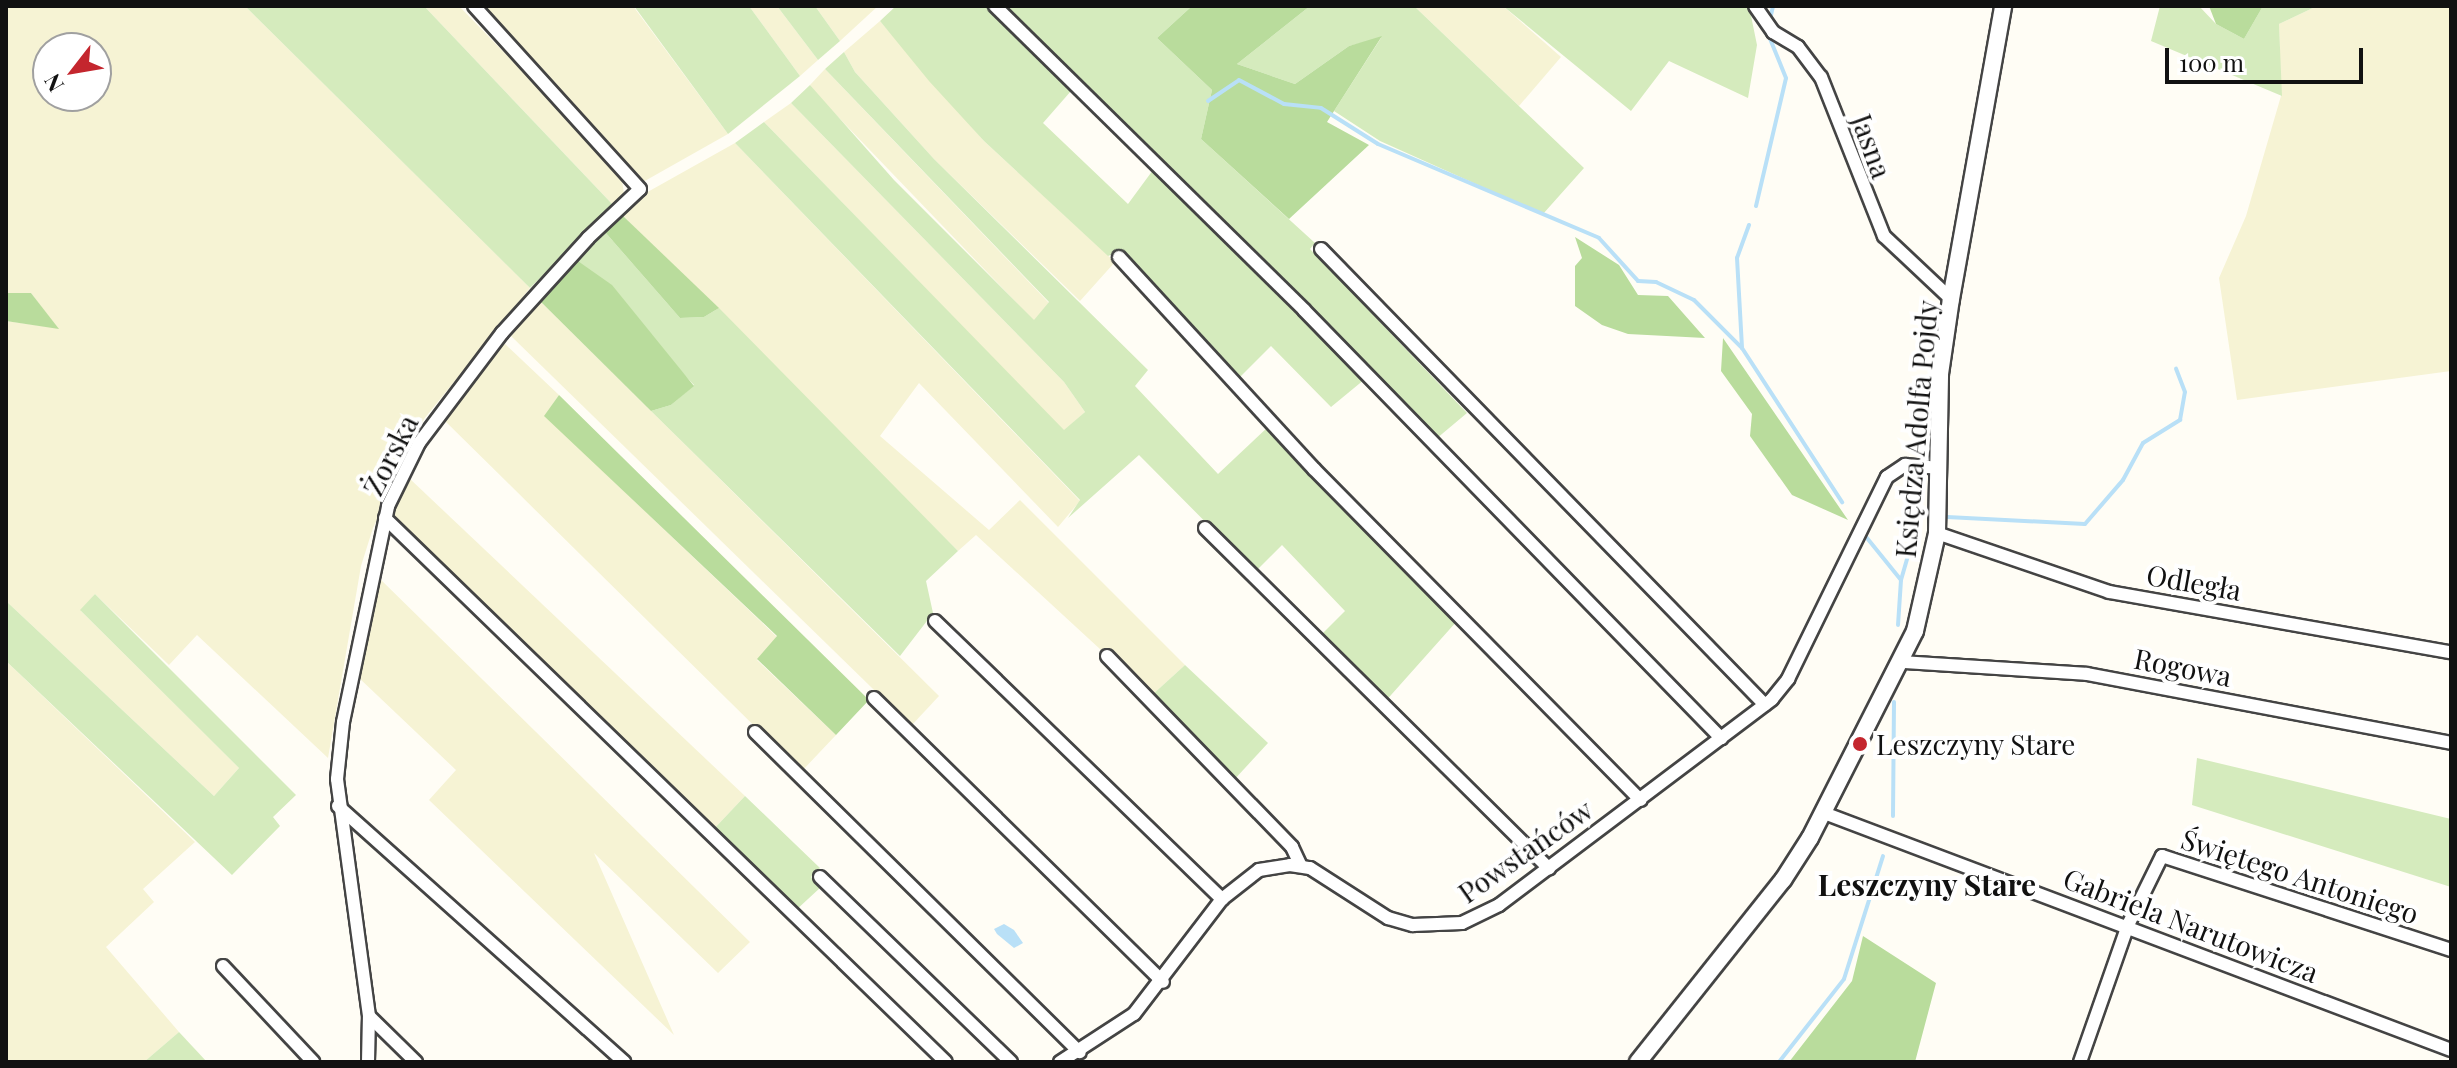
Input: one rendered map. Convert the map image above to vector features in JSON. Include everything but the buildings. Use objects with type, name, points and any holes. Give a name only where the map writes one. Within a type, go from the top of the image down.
[{"type":"street","name":"Żorska","points":[[368,1062],[369,1016],[338,806],[343,722],[385,518],[419,443],[502,333],[588,238],[640,189],[474,6]]},
{"type":"street","points":[[995,6],[1304,310],[1721,738]]},
{"type":"street","name":"Jasna","points":[[1755,6],[1773,32],[1798,47],[1821,77],[1884,236],[1951,299]]},
{"type":"street","name":"Księdza Adolfa Pojdy","points":[[1638,1062],[1783,880],[1824,813],[1903,662],[1925,598],[1937,533],[1940,374],[2003,6]]},
{"type":"street","points":[[1321,249],[1765,705]]},
{"type":"street","points":[[1119,257],[1314,469],[1640,800]]},
{"type":"street","name":"Powstańców","points":[[1301,866],[1318,871],[1388,918],[1430,926],[1462,923],[1485,914],[1765,705],[1788,679],[1887,477],[1905,465],[1937,468]]},
{"type":"street","points":[[385,518],[946,1062]]},
{"type":"street","points":[[1205,528],[1549,868]]},
{"type":"street","name":"Odległa","points":[[1937,533],[2109,592],[2451,652]]},
{"type":"street","points":[[935,621],[1222,899]]},
{"type":"street","points":[[1060,1062],[1123,1025],[1163,982],[1222,899],[1259,870],[1301,866],[1292,847],[1107,656]]},
{"type":"street","name":"Rogowa","points":[[1903,662],[2087,674],[2451,743]]},
{"type":"street","points":[[874,698],[1163,982]]},
{"type":"street","points":[[755,732],[1080,1052]]},
{"type":"street","points":[[338,806],[624,1062]]},
{"type":"street","name":"Gabriela Narutowicza","points":[[1824,813],[2128,925],[2451,1050]]},
{"type":"street","name":"Świętego Antoniego","points":[[2128,925],[2162,856],[2451,950]]},
{"type":"street","points":[[820,877],[1011,1062]]},
{"type":"street","points":[[2080,1062],[2128,925]]},
{"type":"street","points":[[223,966],[313,1062]]},
{"type":"street","points":[[369,1016],[416,1062]]},
{"type":"shaded area","points":[[6,6],[245,6],[530,288],[424,419],[373,528],[361,566],[328,758],[197,635],[169,665],[95,594],[81,611],[239,768],[214,796],[6,601],[6,321],[57,328],[31,293],[6,293]]},
{"type":"shaded area","points":[[424,6],[459,6],[621,173],[624,194],[614,206]]},
{"type":"shaded area","points":[[484,6],[633,6],[728,134],[643,182]]},
{"type":"shaded area","points":[[749,6],[777,6],[818,60],[800,76]]},
{"type":"shaded area","points":[[815,6],[878,6],[840,41]]},
{"type":"shaded area","points":[[1414,6],[1503,6],[1561,57],[1519,106]]},
{"type":"shaded area","points":[[2317,6],[2451,6],[2451,371],[2237,400],[2219,278],[2246,216],[2281,96],[2279,24]]},
{"type":"shaded area","points":[[880,21],[984,141],[1115,262],[1080,301],[934,159],[855,72],[844,52]]},
{"type":"shaded area","points":[[825,69],[1049,303],[1034,321],[817,95],[810,85]]},
{"type":"shaded area","points":[[791,103],[1064,382],[1085,412],[1064,431],[764,122]]},
{"type":"shaded area","points":[[735,143],[1080,501],[1058,527],[919,383],[880,436],[989,530],[1020,500],[1185,665],[1151,696],[976,535],[958,551],[622,215],[644,194]]},
{"type":"shaded area","points":[[539,300],[939,696],[911,726],[511,336]]},
{"type":"shaded area","points":[[503,342],[559,395],[545,416],[777,637],[757,660],[836,735],[801,772],[444,420]]},
{"type":"shaded area","points":[[409,478],[745,796],[711,832],[390,518]]},
{"type":"shaded area","points":[[377,576],[750,942],[718,973],[594,853],[674,1035],[429,800],[456,770],[358,677]]},
{"type":"shaded area","points":[[6,661],[195,842],[143,889],[154,902],[106,947],[179,1032],[144,1062],[6,1062]]},
{"type":"green space","points":[[245,6],[424,6],[614,206],[530,288]]},
{"type":"green space","points":[[634,6],[749,6],[800,76],[728,134]]},
{"type":"green space","points":[[777,6],[815,6],[840,41],[818,60]]},
{"type":"green space","points":[[896,6],[992,6],[1071,91],[1043,123],[1128,204],[1153,170],[1365,379],[1331,407],[1271,346],[1238,379],[1121,251],[1108,256],[984,141],[880,21]]},
{"type":"green space","points":[[1004,6],[1192,6],[1157,38],[1212,90],[1201,139],[1315,243],[1310,249],[1467,413],[1436,439]]},
{"type":"green space","points":[[1192,6],[1310,6],[1237,64],[1295,84],[1349,46],[1382,36],[1327,122],[1369,145],[1289,219],[1201,139],[1212,90],[1157,38]]},
{"type":"green space","points":[[1310,6],[1414,6],[1584,168],[1543,214],[1380,141],[1334,111],[1381,38],[1349,46],[1295,84],[1237,64]]},
{"type":"green space","points":[[1503,6],[1749,6],[1757,45],[1748,98],[1669,61],[1631,111]]},
{"type":"green space","points":[[2160,6],[2199,6],[2216,24],[2244,39],[2263,6],[2317,6],[2279,24],[2282,96],[2151,41]]},
{"type":"green space","points":[[2209,6],[2263,6],[2244,39],[2216,24]]},
{"type":"green space","points":[[844,52],[855,72],[934,159],[1148,370],[1135,386],[1218,474],[1269,426],[1457,621],[1383,704],[1318,638],[1345,611],[1282,545],[1255,572],[1139,455],[1068,518],[1080,500],[735,143],[764,122],[1064,430],[1085,412],[1064,382],[791,103],[810,85],[894,180],[1034,320],[1049,302],[825,69]]},
{"type":"green space","points":[[622,215],[719,308],[704,317],[680,318],[605,232]]},
{"type":"green space","points":[[605,232],[680,318],[704,317],[719,308],[958,551],[926,581],[933,613],[900,656],[651,411],[671,405],[694,385],[575,259]]},
{"type":"green space","points":[[1575,237],[1619,265],[1638,295],[1668,296],[1705,338],[1628,334],[1602,325],[1575,306],[1575,266],[1582,258]]},
{"type":"green space","points":[[575,259],[612,285],[694,386],[671,405],[651,411],[539,300]]},
{"type":"green space","points":[[6,293],[31,293],[59,329],[6,321]]},
{"type":"green space","points":[[1723,338],[1848,520],[1792,495],[1750,436],[1752,414],[1721,371]]},
{"type":"green space","points":[[559,395],[869,700],[836,735],[757,659],[777,636],[544,416]]},
{"type":"green space","points":[[95,594],[296,795],[273,817],[280,826],[232,875],[6,661],[6,601],[214,796],[239,768],[80,610]]},
{"type":"green space","points":[[1185,665],[1268,743],[1233,781],[1151,696]]},
{"type":"green space","points":[[2197,758],[2451,819],[2451,887],[2192,805]]},
{"type":"green space","points":[[745,796],[820,868],[811,877],[821,887],[795,911],[711,832]]},
{"type":"green space","points":[[1863,936],[1936,983],[1915,1062],[1789,1062],[1852,981]]},
{"type":"green space","points":[[179,1032],[207,1062],[144,1062]]},
{"type":"water","points":[[1004,924],[1014,930],[1023,943],[1014,948],[997,934],[994,929]]},
{"type":"waterway","points":[[1771,15],[1773,6]]},
{"type":"waterway","points":[[1756,206],[1786,78],[1768,34]]},
{"type":"waterway","points":[[1208,101],[1239,80],[1284,104],[1321,108],[1378,144],[1599,238],[1638,281],[1656,282],[1694,300],[1742,348]]},
{"type":"waterway","points":[[1749,225],[1737,258],[1742,348],[1842,502]]},
{"type":"waterway","points":[[1947,517],[2085,524],[2123,480],[2143,443],[2180,420],[2185,392],[2176,369]]},
{"type":"waterway","points":[[1901,580],[1918,521]]},
{"type":"waterway","points":[[1867,538],[1901,580],[1898,625]]},
{"type":"waterway","points":[[1893,816],[1894,702]]},
{"type":"waterway","points":[[1779,1062],[1844,979],[1883,856]]},
{"type":"place","name":"Leszczyny Stare","points":[[1860,744]]},
{"type":"district","name":"Leszczyny Stare","points":[[1927,884]]}]
